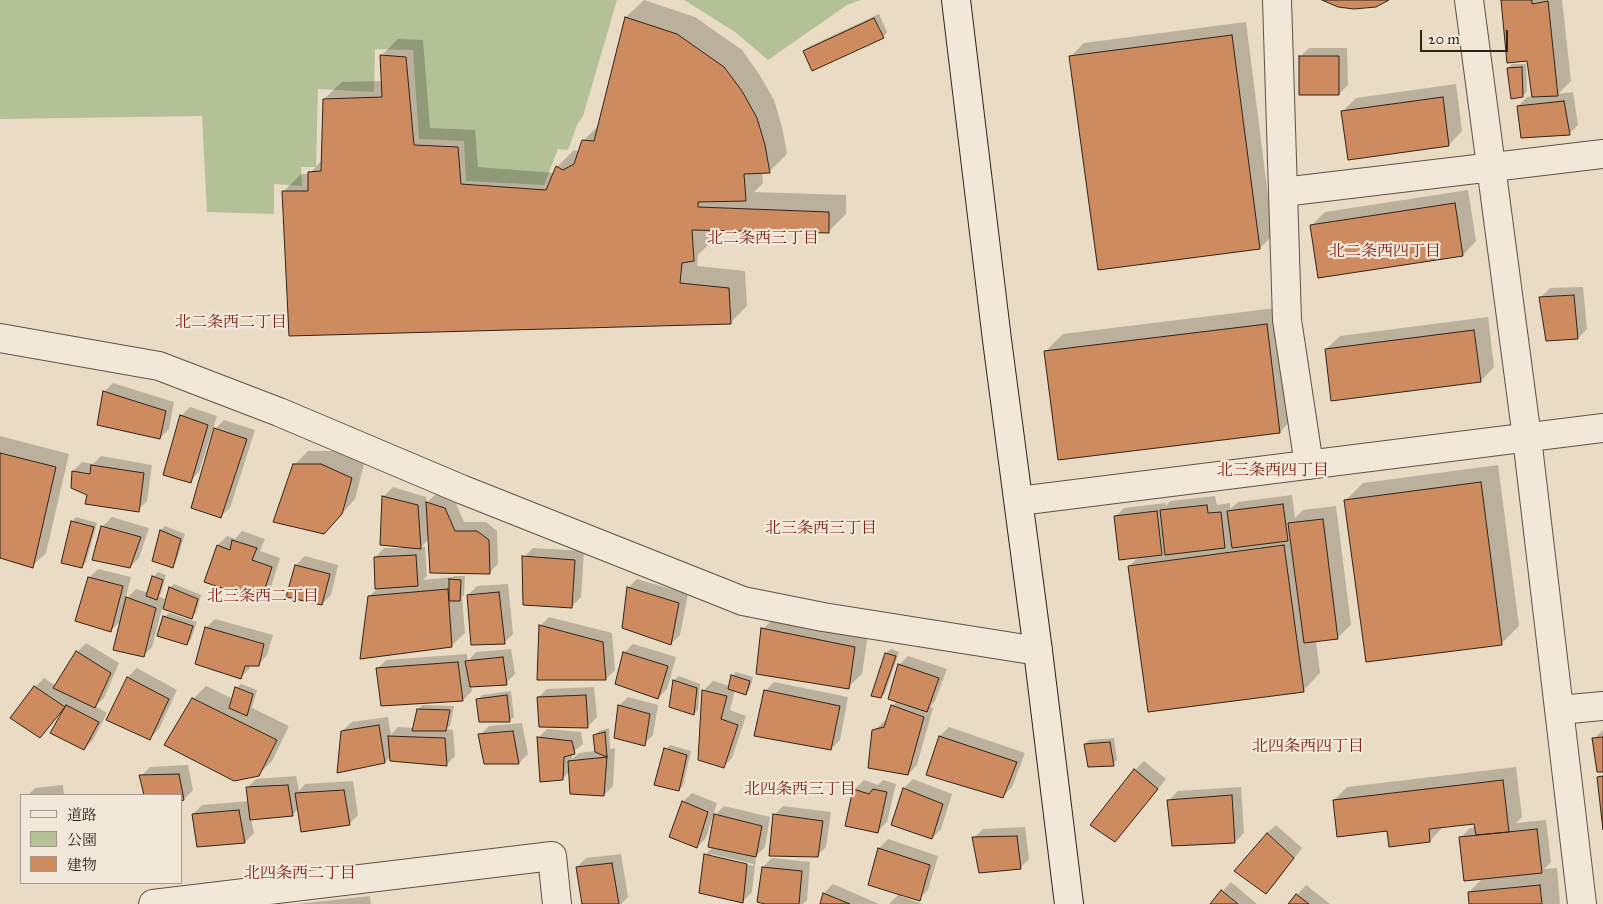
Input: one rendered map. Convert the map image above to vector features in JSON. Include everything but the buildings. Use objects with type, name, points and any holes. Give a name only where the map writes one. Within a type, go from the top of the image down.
[{"type":"street","points":[[956,0],[1069,904]]},
{"type":"street","points":[[1277,0],[1287,320],[1310,464]]},
{"type":"street","points":[[1469,0],[1528,438],[1582,904]]},
{"type":"street","points":[[1283,192],[1603,154]]},
{"type":"street","points":[[0,338],[159,366],[279,412],[461,489],[743,601],[823,617],[1038,651]]},
{"type":"street","points":[[1019,501],[1603,428]]},
{"type":"street","points":[[1559,710],[1603,706]]},
{"type":"street","points":[[153,904],[552,856],[556,904]]},
{"type":"green space","points":[[0,0],[617,0],[583,116],[577,125],[568,150],[558,149],[544,185],[466,181],[464,141],[419,139],[413,50],[375,49],[374,92],[318,89],[316,167],[301,167],[302,186],[274,184],[274,214],[207,212],[202,116],[0,119]]},
{"type":"green space","points":[[684,0],[861,0],[847,5],[768,60],[735,32]]},
{"type":"district","name":"北二条西三丁目","points":[[763,239]]},
{"type":"district","name":"北二条西四丁目","points":[[1385,252]]},
{"type":"district","name":"北二条西二丁目","points":[[231,323]]},
{"type":"district","name":"北三条西四丁目","points":[[1273,471]]},
{"type":"district","name":"北三条西三丁目","points":[[821,529]]},
{"type":"district","name":"北三条西二丁目","points":[[263,597]]},
{"type":"district","name":"北四条西四丁目","points":[[1308,747]]},
{"type":"district","name":"北四条西三丁目","points":[[800,790]]},
{"type":"district","name":"北四条西二丁目","points":[[300,874]]}]
